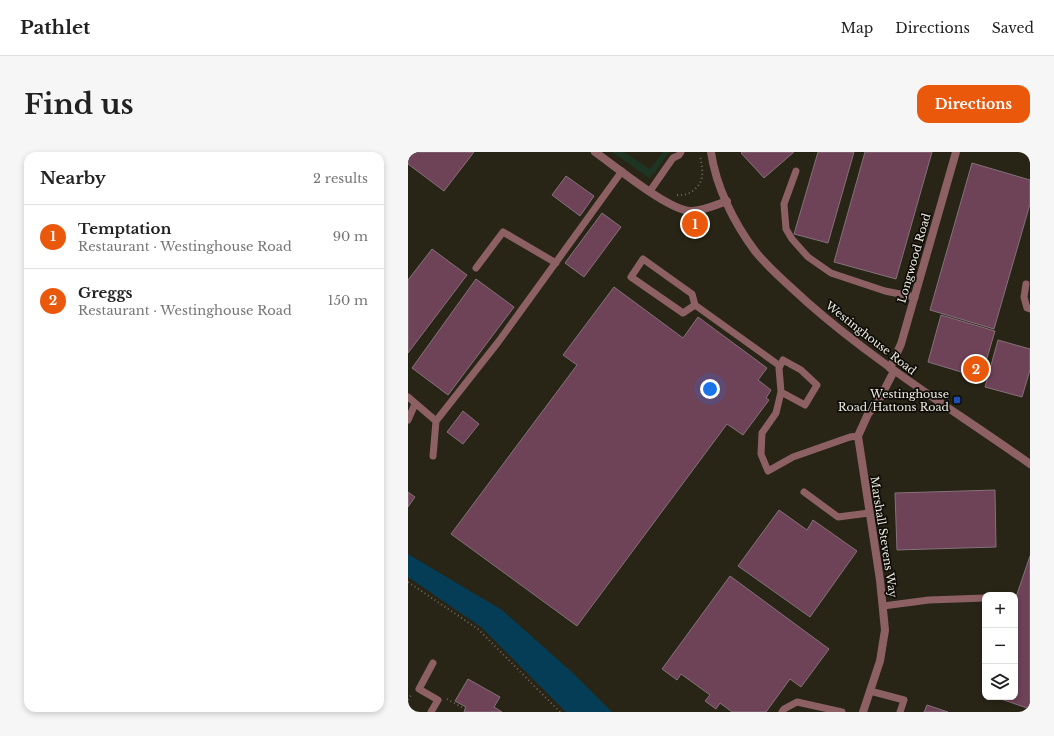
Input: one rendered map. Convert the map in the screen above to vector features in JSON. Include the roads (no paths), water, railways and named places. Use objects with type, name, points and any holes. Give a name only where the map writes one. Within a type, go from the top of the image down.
[{"type":"street","points":[[595,152],[677,208],[691,211],[727,201]]},
{"type":"street","name":"Westinghouse Road","points":[[711,152],[716,176],[738,223],[756,251],[781,278],[822,315],[892,370],[1030,462]]},
{"type":"street","name":"Longwood Road","points":[[892,370],[915,297],[956,152]]},
{"type":"street","points":[[858,436],[868,414],[878,400],[892,370]]},
{"type":"street","name":"Marshall Stevens Way","points":[[858,436],[883,606],[885,630],[880,661],[863,712]]},
{"type":"lane","points":[[650,191],[673,155],[679,155],[681,152]]},
{"type":"lane","points":[[433,456],[436,421],[499,341],[622,171]]},
{"type":"lane","points":[[796,171],[784,204],[786,229],[792,239],[808,257],[831,273],[885,291],[915,297]]},
{"type":"lane","points":[[476,268],[503,232],[556,263]]},
{"type":"lane","points":[[695,305],[683,313],[631,277],[643,259],[692,294],[695,305],[780,366]]},
{"type":"lane","points":[[1026,284],[1024,297],[1027,308],[1030,309]]},
{"type":"lane","points":[[781,392],[805,405],[817,385],[801,370],[783,360],[779,368],[781,392],[776,413],[762,433],[760,454],[768,471],[793,457],[850,437],[858,436]]},
{"type":"lane","points":[[408,397],[436,421]]},
{"type":"lane","points":[[408,420],[415,404]]},
{"type":"lane","points":[[804,492],[838,518],[869,513]]},
{"type":"lane","points":[[883,606],[929,600],[982,598]]},
{"type":"lane","points":[[431,712],[438,700],[419,689],[433,663]]},
{"type":"lane","points":[[870,691],[904,700],[900,712]]},
{"type":"lane","points":[[782,712],[797,702],[842,712]]},
{"type":"water","points":[[408,554],[502,610],[573,673],[612,712],[566,712],[481,627],[408,577]]},
{"type":"place","name":"Temptation","points":[[695,224]]},
{"type":"place","name":"Greggs","points":[[976,369]]},
{"type":"place","name":"Westinghouse Road/Hattons Road","points":[[957,400]]}]
